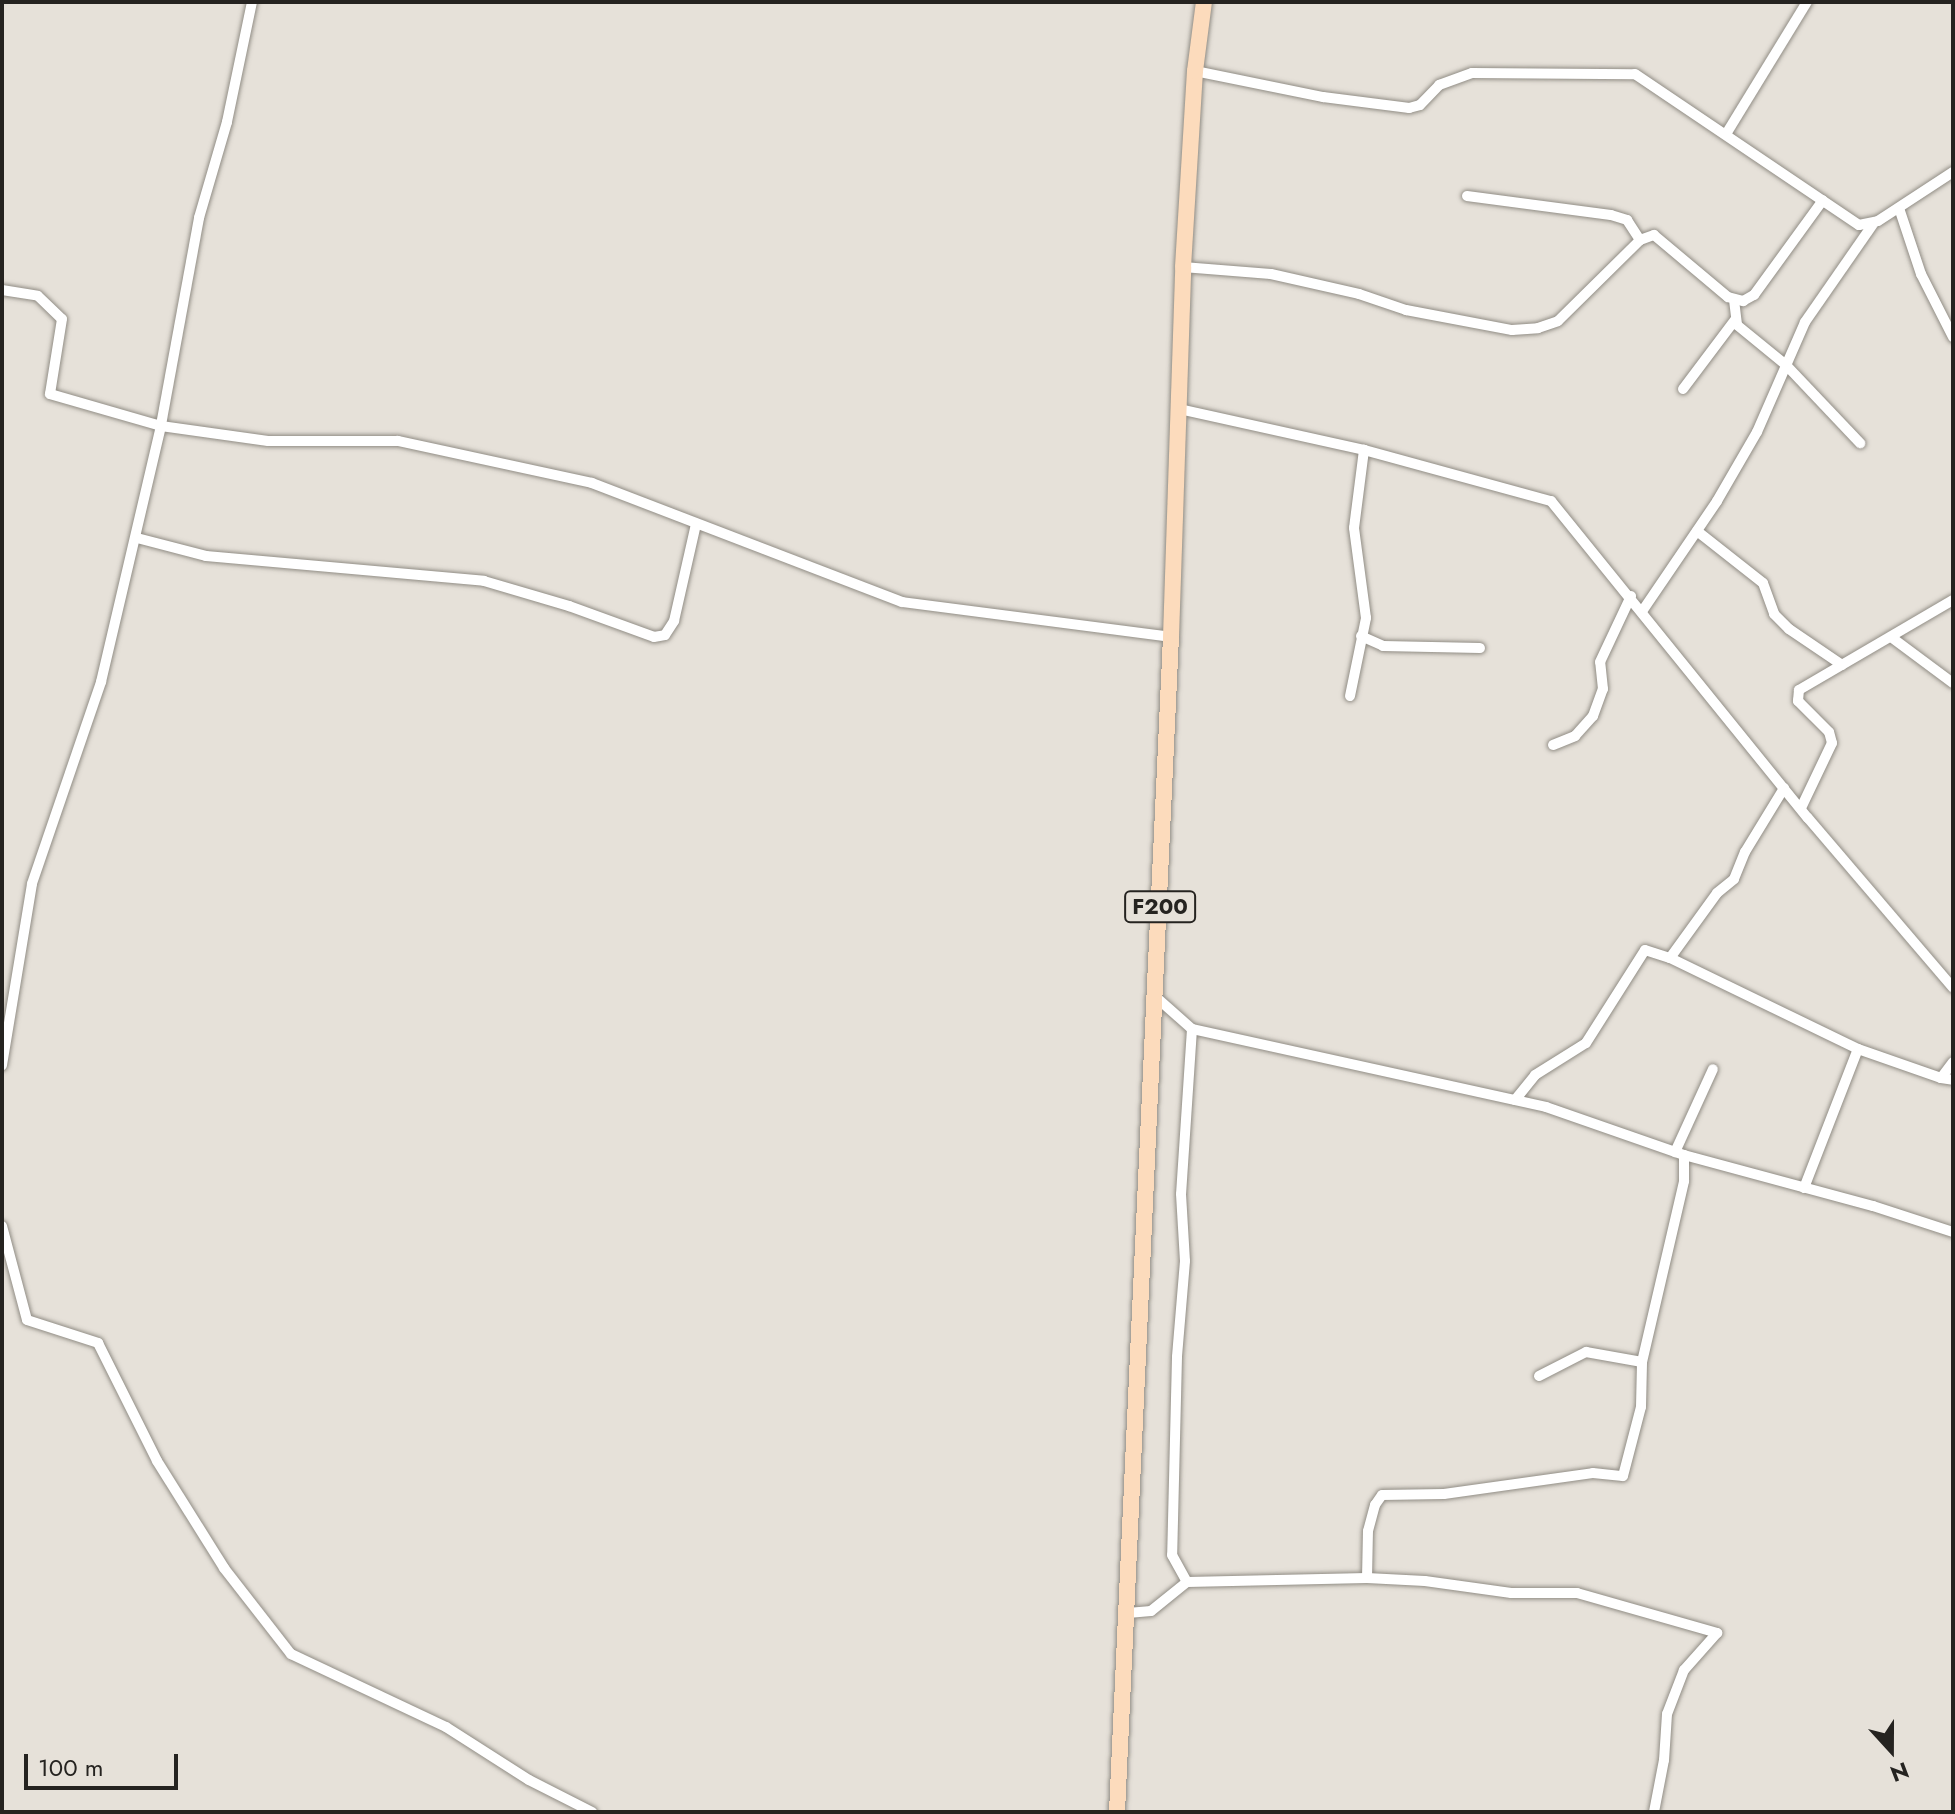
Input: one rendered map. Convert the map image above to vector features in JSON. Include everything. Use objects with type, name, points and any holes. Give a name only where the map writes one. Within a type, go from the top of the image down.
[{"type":"main road","name":"F200","points":[[1117,1812],[1156,997],[1183,267],[1195,71],[1204,2]]},
{"type":"street","points":[[2,1066],[32,884],[101,682],[137,538],[199,218],[227,122],[252,2]]},
{"type":"street","points":[[1726,134],[1807,2]]},
{"type":"street","points":[[1195,71],[1323,97],[1409,108],[1420,105],[1445,81],[1472,73],[1627,73],[1642,77],[1859,225],[1873,224]]},
{"type":"street","points":[[1643,610],[1697,531],[1757,432],[1805,322],[1873,224],[1953,172]]},
{"type":"street","points":[[1467,196],[1611,215],[1627,220],[1640,240]]},
{"type":"street","points":[[1183,267],[1271,274],[1359,294],[1406,310],[1512,330],[1538,328],[1558,321],[1640,240],[1654,235],[1734,300],[1743,301],[1754,295],[1823,200]]},
{"type":"street","points":[[1899,208],[1921,274],[1953,337]]},
{"type":"street","points":[[2,290],[38,296],[62,319],[50,394],[161,426],[268,441],[398,441],[592,483],[902,602],[1171,637]]},
{"type":"street","points":[[1683,389],[1735,320],[1734,300]]},
{"type":"street","points":[[1735,320],[1786,365],[1860,443]]},
{"type":"street","points":[[1179,409],[1364,450],[1551,501],[1643,610],[1784,788],[1953,988]]},
{"type":"street","points":[[1350,696],[1366,606],[1354,528],[1364,450]]},
{"type":"street","points":[[137,538],[206,556],[484,581],[569,606],[654,637],[665,635],[674,621],[696,524]]},
{"type":"street","points":[[1697,531],[1763,583],[1774,614],[1789,629],[1842,665]]},
{"type":"street","points":[[1553,745],[1575,736],[1593,716],[1603,689],[1600,662],[1631,596]]},
{"type":"street","points":[[1801,808],[1832,743],[1829,732],[1802,707],[1797,696],[1799,690],[1953,600]]},
{"type":"street","points":[[1361,636],[1383,646],[1480,648]]},
{"type":"street","points":[[1891,637],[1953,683]]},
{"type":"street","points":[[1670,958],[1717,893],[1734,879],[1745,852],[1784,788]]},
{"type":"street","points":[[1515,1100],[1535,1075],[1586,1043],[1645,950],[1670,958],[1873,1057],[1953,1080]]},
{"type":"street","points":[[1156,997],[1192,1029],[1546,1107],[1680,1153],[1953,1232]]},
{"type":"street","points":[[1187,1582],[1172,1555],[1177,1357],[1185,1261],[1181,1194],[1192,1029]]},
{"type":"street","points":[[1804,1188],[1858,1049]]},
{"type":"street","points":[[1941,1078],[1953,1062]]},
{"type":"street","points":[[1367,1578],[1368,1531],[1375,1505],[1382,1495],[1444,1494],[1593,1473],[1623,1476],[1641,1407],[1642,1362],[1684,1181],[1680,1153],[1713,1069]]},
{"type":"street","points":[[2,1226],[27,1320],[98,1343],[157,1461],[224,1568],[291,1654],[446,1727],[529,1780],[592,1812]]},
{"type":"street","points":[[1539,1376],[1586,1352],[1642,1362]]},
{"type":"street","points":[[1128,1613],[1151,1611],[1187,1582],[1367,1578],[1425,1581],[1511,1593],[1577,1593],[1717,1633],[1684,1670],[1667,1714],[1664,1760],[1654,1812]]}]
